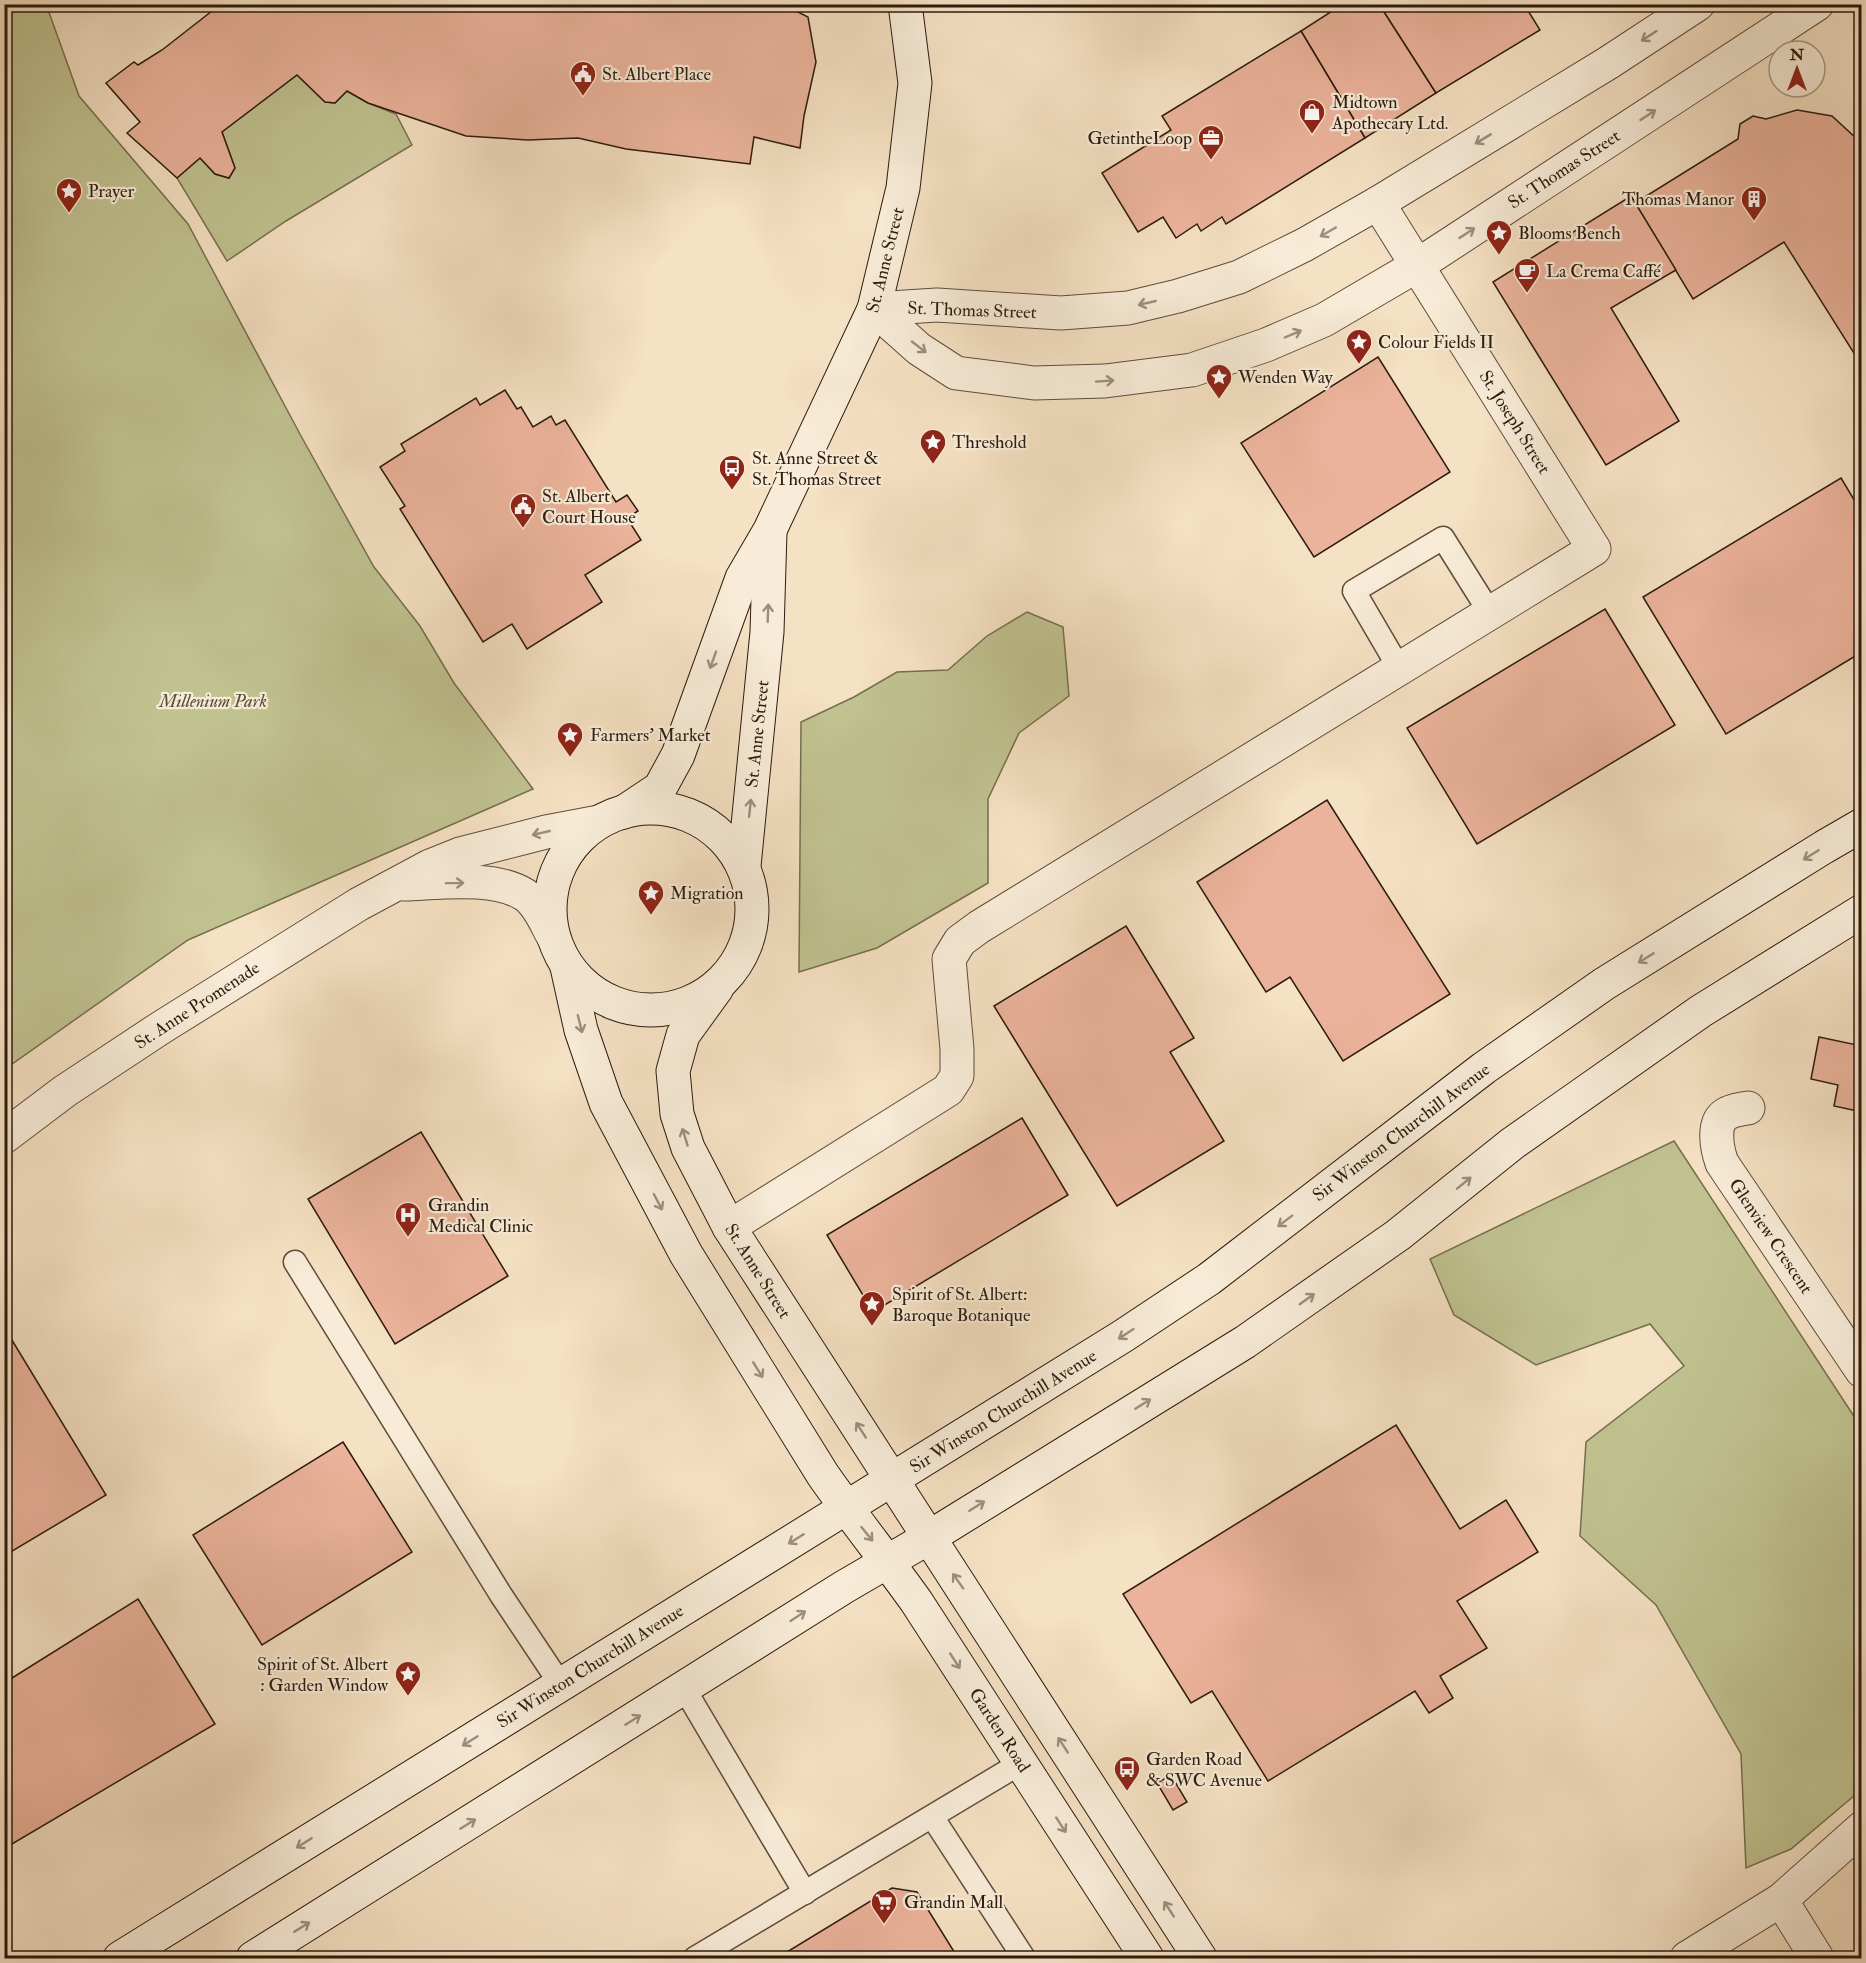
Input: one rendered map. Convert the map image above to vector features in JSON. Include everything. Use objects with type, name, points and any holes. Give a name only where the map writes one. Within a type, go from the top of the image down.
[{"type":"street","name":"St. Anne Street","points":[[612,817],[660,788],[678,755],[742,578],[770,530],[874,309],[903,188],[915,83],[905,4]]},
{"type":"street","name":"St. Thomas Street","points":[[874,309],[937,305],[1061,313],[1128,308],[1178,296],[1239,277],[1304,245],[1378,203],[1608,63],[1698,4]]},
{"type":"street","name":"St. Thomas Street","points":[[874,309],[919,349],[956,373],[1034,383],[1105,381],[1192,370],[1266,345],[1324,320],[1418,265],[1817,4]]},
{"type":"street","name":"St. Joseph Street","points":[[1378,203],[1594,549],[1490,613]]},
{"type":"street","name":"St. Anne Street","points":[[744,866],[767,632],[770,530]]},
{"type":"street","points":[[729,1227],[948,1090],[957,1076],[957,1049],[949,959],[960,941],[979,927],[1490,613]]},
{"type":"street","points":[[567,967],[592,993],[622,1007],[641,1011],[660,1011],[693,1002],[717,987],[739,962],[750,932],[753,914],[752,897],[744,866],[723,837],[709,825],[693,817],[666,809],[645,808],[612,817],[573,845],[556,872],[549,902],[550,921],[554,938],[567,967],[581,1030],[606,1103],[686,1254],[846,1507]]},
{"type":"street","name":"St. Anne Promenade","points":[[4,1137],[65,1091],[162,1027],[349,909],[430,866],[460,854],[612,817]]},
{"type":"street","name":"Sir Winston Churchill Avenue","points":[[120,1959],[1123,1336],[1209,1279],[1475,1075],[1604,984],[1862,825]]},
{"type":"street","name":"St. Anne Promenade","points":[[396,884],[475,882],[503,887],[525,895],[538,910],[554,938]]},
{"type":"street","points":[[253,1959],[888,1560],[928,1538],[1245,1342],[1398,1235],[1513,1143],[1701,1011],[1862,910]]},
{"type":"street","name":"St. Anne Street","points":[[717,987],[683,1035],[673,1071],[677,1114],[688,1148],[729,1227],[928,1538]]},
{"type":"street","name":"Glenview Crescent","points":[[1748,1108],[1726,1113],[1720,1121],[1717,1144],[1722,1163],[1862,1371]]},
{"type":"street","name":"Garden Road","points":[[846,1507],[888,1560],[1148,1959]]},
{"type":"street","points":[[928,1538],[966,1593],[1200,1959]]},
{"type":"street","points":[[1687,1959],[1781,1900],[1862,1828]]},
{"type":"street","points":[[1781,1900],[1817,1959]]},
{"type":"lane","points":[[1399,668],[1354,591],[1443,538],[1490,613]]},
{"type":"lane","points":[[295,1262],[501,1595],[561,1685]]},
{"type":"lane","points":[[684,1688],[806,1893]]},
{"type":"lane","points":[[695,1959],[1021,1763]]},
{"type":"lane","points":[[933,1818],[1024,1959]]},
{"type":"green space","name":"Millenium Park","points":[[46,4],[79,96],[188,224],[374,567],[420,626],[454,683],[533,789],[188,940],[5,1069],[4,5]]},
{"type":"green space","points":[[297,75],[325,102],[335,103],[347,91],[368,103],[396,114],[412,145],[286,221],[227,261],[177,178],[200,158],[215,174],[229,178],[235,168],[222,132]]},
{"type":"green space","points":[[1027,612],[1063,627],[1069,696],[1019,733],[988,799],[988,883],[877,948],[799,972],[801,722],[854,697],[897,672],[948,670],[987,636]]},
{"type":"green space","points":[[1674,1141],[1861,1427],[1861,1790],[1791,1849],[1746,1868],[1741,1754],[1656,1605],[1580,1536],[1586,1442],[1684,1366],[1650,1324],[1536,1365],[1454,1315],[1430,1259]]},
{"type":"building","name":"St. Albert Place","points":[[221,4],[782,4],[808,17],[816,62],[804,116],[800,148],[754,137],[750,164],[626,149],[578,138],[528,140],[466,136],[368,103],[347,91],[335,103],[325,102],[297,75],[222,132],[235,168],[229,178],[215,174],[200,158],[177,178],[127,133],[140,122],[106,83],[134,62],[138,65],[162,50]]},
{"type":"building","points":[[1343,4],[1379,4],[1436,93],[1365,138],[1301,31]]},
{"type":"building","points":[[1379,4],[1524,4],[1540,30],[1436,93]]},
{"type":"building","points":[[1301,31],[1365,138],[1226,224],[1222,217],[1201,231],[1197,224],[1176,238],[1163,217],[1138,232],[1102,173],[1171,130],[1162,116]]},
{"type":"building","name":"Thomas Manor","points":[[1797,110],[1832,116],[1857,139],[1862,140],[1862,366],[1784,242],[1693,299],[1635,203],[1738,139],[1740,124],[1753,116],[1766,119]]},
{"type":"building","points":[[1631,196],[1676,270],[1611,308],[1679,421],[1606,465],[1493,282]]},
{"type":"building","points":[[1378,357],[1450,472],[1314,557],[1241,443]]},
{"type":"building","name":"St. Albert Court House","points":[[505,390],[517,409],[521,407],[533,427],[551,416],[556,425],[565,420],[616,502],[627,495],[638,511],[627,518],[641,540],[585,575],[602,602],[527,649],[512,624],[483,642],[400,509],[405,506],[380,467],[405,451],[401,444],[476,398],[480,405]]},
{"type":"building","points":[[1841,478],[1862,513],[1862,652],[1726,734],[1643,597]]},
{"type":"building","points":[[1605,609],[1675,725],[1477,844],[1407,728]]},
{"type":"building","points":[[1327,800],[1450,994],[1343,1061],[1290,977],[1266,992],[1197,882]]},
{"type":"building","points":[[1126,926],[1194,1038],[1170,1052],[1224,1141],[1117,1206],[994,1006]]},
{"type":"building","points":[[1819,1037],[1862,1046],[1862,1112],[1834,1106],[1838,1085],[1811,1079]]},
{"type":"building","points":[[1022,1118],[1068,1195],[873,1312],[827,1235]]},
{"type":"building","name":"Grandin Medical Clinic","points":[[421,1132],[508,1276],[395,1344],[308,1199]]},
{"type":"building","points":[[4,1327],[106,1495],[4,1556]]},
{"type":"building","points":[[1396,1425],[1460,1529],[1506,1500],[1538,1552],[1457,1601],[1487,1648],[1440,1676],[1453,1698],[1429,1713],[1415,1691],[1268,1781],[1212,1691],[1191,1703],[1123,1594]]},
{"type":"building","points":[[343,1442],[412,1552],[262,1645],[193,1535]]},
{"type":"building","points":[[138,1599],[215,1724],[12,1844],[4,1833],[4,1683]]},
{"type":"building","points":[[1171,1775],[1187,1802],[1173,1810],[1157,1783]]},
{"type":"building","name":"Grandin Mall","points":[[892,1888],[917,1892],[958,1958],[777,1958]]},
{"type":"place","name":"St. Albert Place","points":[[583,97]]},
{"type":"place","name":"Midtown Apothecary Ltd.","points":[[1312,135]]},
{"type":"place","name":"GetintheLoop","points":[[1211,161]]},
{"type":"place","name":"Prayer","points":[[69,214]]},
{"type":"place","name":"Thomas Manor","points":[[1754,222]]},
{"type":"place","name":"Blooms Bench","points":[[1499,256]]},
{"type":"place","name":"La Crema Caffé","points":[[1527,294]]},
{"type":"place","name":"Colour Fields II","points":[[1359,365]]},
{"type":"place","name":"Wenden Way","points":[[1219,400]]},
{"type":"place","name":"Threshold","points":[[933,465]]},
{"type":"place","name":"St. Anne Street & St. Thomas Street","points":[[732,491]]},
{"type":"place","name":"St. Albert Court House","points":[[523,529]]},
{"type":"place","name":"Farmers' Market","points":[[570,758]]},
{"type":"place","name":"Migration","points":[[651,916]]},
{"type":"place","name":"Grandin Medical Clinic","points":[[408,1238]]},
{"type":"place","name":"Spirit of St. Albert: Baroque Botanique","points":[[872,1327]]},
{"type":"place","name":"Spirit of St. Albert : Garden Window","points":[[408,1697]]},
{"type":"place","name":"Garden Road & SWC Avenue","points":[[1127,1792]]},
{"type":"place","name":"Grandin Mall","points":[[884,1925]]}]
